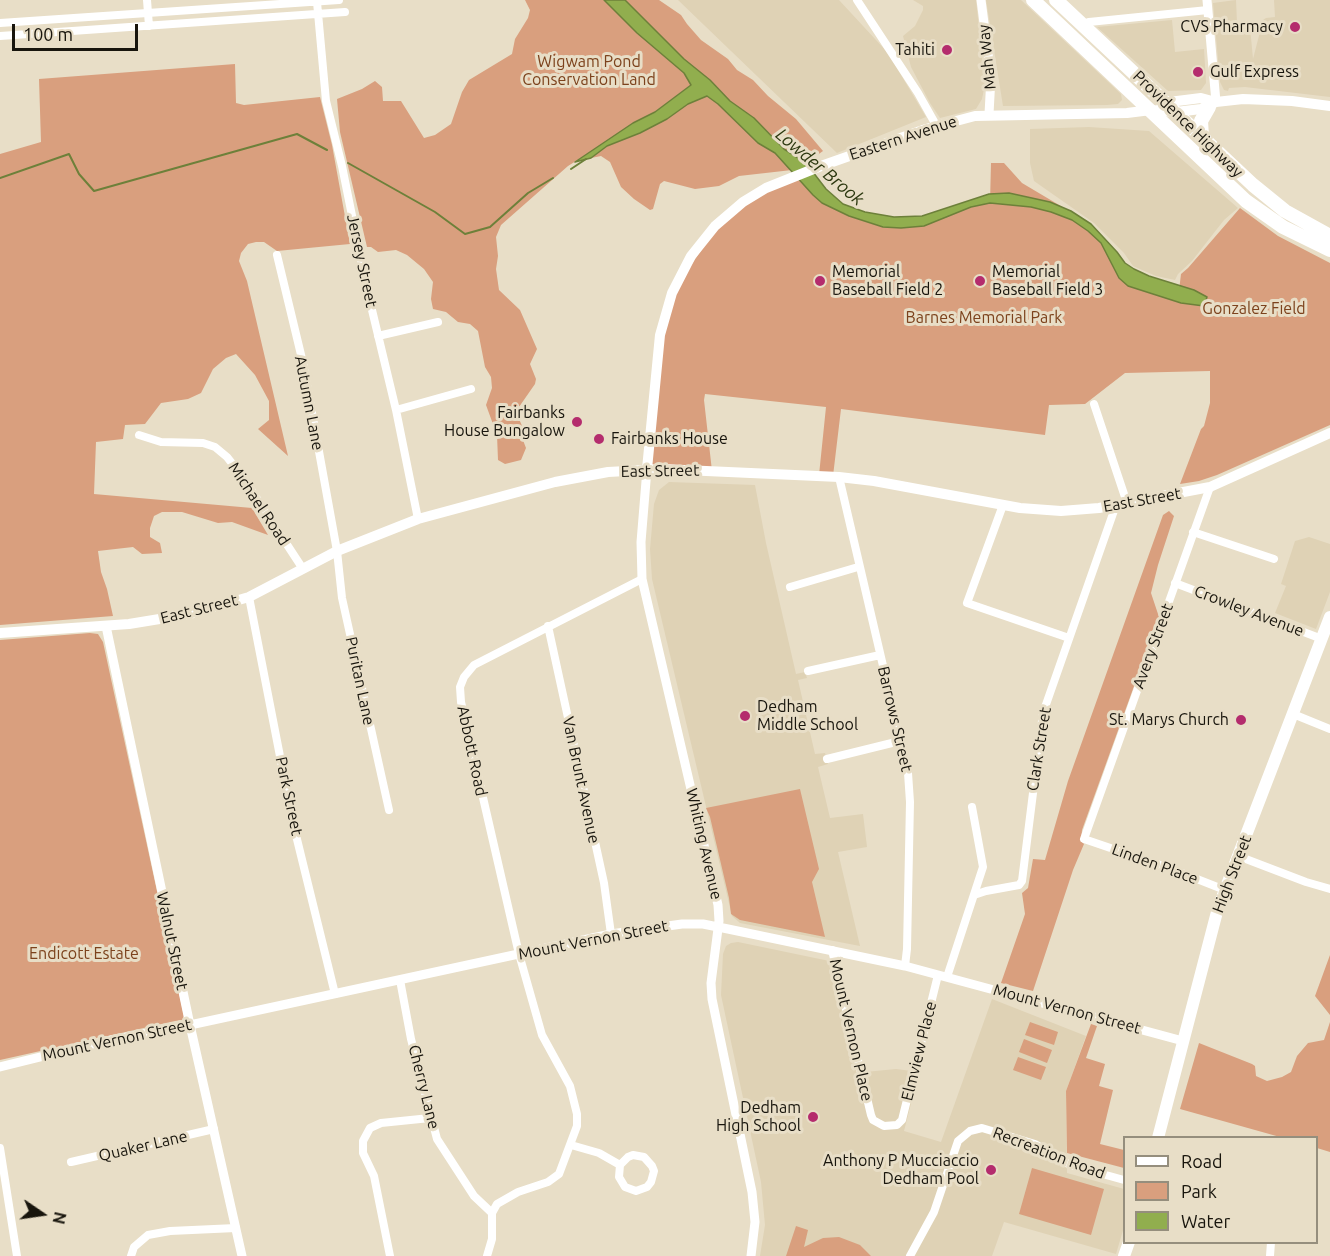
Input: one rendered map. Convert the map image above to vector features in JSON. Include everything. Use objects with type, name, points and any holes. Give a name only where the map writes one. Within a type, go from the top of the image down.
[{"type":"highway","name":"Providence Highway","points":[[1033,0],[1222,179],[1258,210],[1294,233],[1330,250]]},
{"type":"highway","name":"Providence Highway","points":[[1056,0],[1243,177],[1295,218],[1330,236]]},
{"type":"highway","points":[[1202,137],[1201,121],[1212,104]]},
{"type":"main road","name":"Eastern Avenue","points":[[647,469],[660,335],[667,306],[678,279],[700,244],[724,217],[753,196],[821,166],[936,125],[975,116],[1127,113],[1171,107],[1201,110],[1212,104],[1250,99],[1330,106]]},
{"type":"main road","name":"East Street","points":[[0,633],[106,626],[190,614],[249,597],[337,551],[418,519],[555,482],[608,472],[647,469],[839,477],[874,481],[1035,510],[1061,511],[1116,505],[1210,488],[1330,433]]},
{"type":"main road","name":"High Street","points":[[1158,1136],[1206,946],[1224,890],[1330,617]]},
{"type":"street","points":[[147,0],[149,26]]},
{"type":"street","points":[[0,23],[251,3],[339,0]]},
{"type":"street","points":[[857,0],[936,125]]},
{"type":"street","name":"Mah Way","points":[[981,0],[991,77],[989,114]]},
{"type":"street","points":[[1207,0],[1212,104]]},
{"type":"street","name":"Jersey Street","points":[[317,2],[326,101],[396,410],[418,519]]},
{"type":"street","points":[[251,3],[252,19]]},
{"type":"street","points":[[1089,22],[1208,10]]},
{"type":"street","points":[[0,36],[345,12]]},
{"type":"street","name":"Autumn Lane","points":[[277,255],[303,363],[337,551]]},
{"type":"street","points":[[378,336],[438,322]]},
{"type":"street","points":[[396,410],[471,389]]},
{"type":"street","points":[[1094,404],[1127,503]]},
{"type":"street","name":"Michael Road","points":[[139,435],[161,442],[203,443],[215,447],[242,476],[303,569]]},
{"type":"street","name":"Whiting Avenue","points":[[647,469],[641,542],[642,579],[718,905],[718,927],[712,966],[712,999],[752,1192],[755,1222],[751,1256]]},
{"type":"street","name":"Barrows Street","points":[[839,477],[910,793],[905,966]]},
{"type":"street","name":"Avery Street","points":[[1084,839],[1210,488]]},
{"type":"street","points":[[1003,505],[967,603],[1069,638]]},
{"type":"street","name":"Clark Street","points":[[974,895],[1019,885],[1022,881],[1043,713],[1116,505]]},
{"type":"street","points":[[1193,532],[1274,559]]},
{"type":"street","name":"Puritan Lane","points":[[337,551],[342,598],[389,810]]},
{"type":"street","points":[[790,587],[858,567]]},
{"type":"street","name":"Abbott Road","points":[[492,1213],[497,1204],[519,1192],[548,1182],[559,1174],[577,1126],[575,1102],[570,1086],[542,1035],[519,954],[461,702],[460,687],[464,677],[474,665],[642,579]]},
{"type":"street","name":"Crowley Avenue","points":[[1175,583],[1322,639]]},
{"type":"street","name":"Park Street","points":[[249,597],[293,822],[335,994]]},
{"type":"street","name":"Walnut Street","points":[[106,626],[190,1025],[242,1256]]},
{"type":"street","name":"Van Brunt Avenue","points":[[548,627],[604,884],[611,934]]},
{"type":"street","points":[[808,671],[880,655]]},
{"type":"street","points":[[1293,714],[1330,729]]},
{"type":"street","points":[[827,759],[900,741]]},
{"type":"street","name":"Elmview Place","points":[[897,1125],[902,1120],[943,976],[974,895],[983,862],[972,807]]},
{"type":"street","name":"Linden Place","points":[[1084,839],[1169,868],[1224,890]]},
{"type":"street","points":[[1238,856],[1330,889]]},
{"type":"street","name":"Mount Vernon Street","points":[[0,1067],[101,1042],[190,1025],[611,934],[669,924],[692,923],[905,966],[1183,1041]]},
{"type":"street","name":"Mount Vernon Place","points":[[832,950],[871,1115],[879,1124],[897,1125]]},
{"type":"street","name":"Cherry Lane","points":[[400,980],[411,1038],[437,1139],[474,1196],[492,1213]]},
{"type":"street","points":[[390,1256],[374,1176],[363,1153],[363,1141],[370,1128],[381,1123],[430,1118]]},
{"type":"street","name":"Quaker Lane","points":[[71,1162],[214,1129]]},
{"type":"street","name":"Recreation Road","points":[[910,1256],[934,1212],[958,1141],[970,1131],[988,1130],[1035,1144],[1070,1165],[1123,1179]]},
{"type":"street","points":[[571,1145],[599,1153],[620,1165]]},
{"type":"street","points":[[0,1148],[17,1256]]},
{"type":"street","points":[[633,1155],[644,1157],[654,1171],[651,1182],[642,1190],[636,1191],[625,1187],[619,1177],[620,1165],[633,1155]]},
{"type":"street","points":[[487,1256],[492,1239],[492,1213]]},
{"type":"street","points":[[130,1256],[134,1246],[148,1235],[170,1231],[236,1228]]},
{"type":"shaded area","points":[[678,0],[839,0],[888,53],[926,117],[837,153]]},
{"type":"shaded area","points":[[913,0],[976,0],[985,84],[982,99],[976,109],[940,118],[930,103],[911,67],[903,36],[915,26],[923,10],[923,6]]},
{"type":"shaded area","points":[[986,0],[1021,0],[1121,94],[1122,100],[1118,104],[1107,105],[1003,106]]},
{"type":"shaded area","points":[[1236,0],[1237,23],[1244,22],[1244,27],[1250,27],[1253,59],[1263,20],[1275,17],[1274,0],[1330,0],[1330,97],[1245,87],[1224,90],[1220,82],[1213,3]]},
{"type":"shaded area","points":[[1172,20],[1175,52],[1204,49],[1206,83],[1201,90],[1168,91],[1097,27]]},
{"type":"shaded area","points":[[1089,127],[1149,131],[1238,208],[1224,220],[1175,280],[1156,276],[1133,266],[1124,253],[1094,223],[1034,181],[1030,163],[1030,129]]},
{"type":"shaded area","name":"Dedham Middle School","points":[[669,482],[755,485],[796,674],[805,672],[807,678],[798,680],[815,754],[825,753],[828,764],[818,767],[830,818],[863,814],[867,847],[838,852],[860,946],[740,923],[732,916],[652,579],[650,549],[654,504],[659,490]]},
{"type":"shaded area","points":[[1309,537],[1330,544],[1330,592],[1316,629],[1275,613],[1286,586],[1281,584],[1295,541]]},
{"type":"shaded area","points":[[738,942],[839,963],[865,1072],[896,1069],[919,1072],[904,1131],[941,1142],[992,999],[1086,1036],[1066,1091],[1067,1173],[1123,1189],[1123,1230],[1116,1254],[1004,1222],[992,1256],[760,1256],[765,1225],[761,1182],[721,995],[723,954],[726,946]]},
{"type":"green space","name":"Wigwam Pond Conservation Land","points":[[525,0],[616,0],[642,17],[625,0],[659,0],[681,15],[701,40],[728,59],[737,70],[753,80],[796,119],[823,151],[806,163],[784,149],[754,118],[730,101],[645,20],[654,47],[684,73],[691,85],[655,112],[568,166],[501,225],[496,237],[498,256],[496,269],[499,290],[520,310],[537,349],[530,364],[536,379],[535,384],[519,407],[519,419],[523,428],[521,435],[526,448],[521,460],[505,464],[498,460],[497,435],[486,405],[492,388],[491,377],[485,367],[478,331],[470,324],[458,322],[446,312],[433,309],[431,299],[433,282],[424,269],[407,255],[396,250],[378,252],[367,247],[340,132],[337,99],[375,81],[382,87],[383,101],[401,101],[424,138],[435,135],[451,124],[462,92],[469,80],[512,54],[515,39],[528,18],[530,10]]},
{"type":"green space","points":[[235,64],[236,103],[244,105],[320,97],[332,145],[350,244],[277,251],[264,242],[256,242],[248,244],[241,253],[239,261],[247,281],[288,456],[258,429],[269,420],[269,401],[255,375],[236,354],[226,358],[213,369],[201,393],[188,399],[161,403],[145,424],[125,425],[123,439],[96,442],[94,494],[252,508],[268,535],[232,522],[218,523],[182,512],[162,512],[154,516],[150,537],[160,543],[162,553],[142,554],[133,547],[98,551],[113,616],[0,625],[0,154],[41,142],[39,79]]},
{"type":"green space","points":[[707,96],[758,143],[775,153],[792,170],[739,176],[719,186],[695,189],[664,181],[660,184],[653,209],[650,210],[621,187],[610,162],[601,156],[591,158],[607,146],[640,133],[667,119],[688,104]]},
{"type":"green space","name":"Barnes Memorial Park","points":[[991,163],[1004,163],[1022,183],[1091,224],[1117,252],[1141,288],[1178,299],[1181,274],[1240,208],[1278,236],[1330,263],[1330,425],[1217,475],[1180,484],[1204,426],[1210,403],[1210,371],[1125,373],[1085,404],[1049,405],[1045,435],[841,409],[833,476],[819,475],[826,407],[705,394],[712,471],[647,469],[658,351],[672,293],[724,217],[796,175],[849,216],[883,227],[924,226],[971,207],[990,203]]},
{"type":"green space","points":[[1169,511],[1174,516],[1151,593],[1159,617],[1082,830],[1081,841],[1084,844],[1073,870],[1033,991],[1001,983],[1025,914],[1022,893],[1028,888],[1033,859],[1045,860],[1068,781],[1163,515]]},
{"type":"green space","name":"Endicott Estate","points":[[98,634],[103,642],[184,1016],[182,1020],[0,1060],[0,640]]},
{"type":"green space","points":[[800,789],[819,869],[812,882],[825,937],[740,920],[731,914],[710,817],[706,808]]},
{"type":"green space","points":[[1330,955],[1330,1015],[1315,996]]},
{"type":"green space","points":[[1030,1022],[1058,1032],[1054,1045],[1025,1035]]},
{"type":"green space","points":[[1330,1022],[1330,1152],[1318,1148],[1318,1136],[1276,1136],[1180,1109],[1199,1043],[1252,1064],[1255,1066],[1256,1076],[1267,1081],[1291,1072],[1297,1056],[1308,1043],[1324,1040]]},
{"type":"green space","points":[[1091,1024],[1097,1026],[1086,1058],[1105,1064],[1099,1086],[1113,1090],[1100,1144],[1123,1150],[1123,1168],[1067,1153],[1066,1091]]},
{"type":"green space","points":[[1024,1039],[1052,1050],[1047,1063],[1019,1052]]},
{"type":"green space","points":[[1018,1057],[1046,1067],[1041,1080],[1013,1070]]},
{"type":"green space","points":[[1032,1168],[1104,1189],[1091,1235],[1019,1214]]},
{"type":"green space","points":[[796,1226],[808,1230],[804,1247],[823,1238],[839,1237],[860,1245],[871,1256],[786,1256]]},
{"type":"water","points":[[604,0],[625,0],[730,101],[754,118],[784,149],[806,163],[826,189],[843,204],[865,212],[894,217],[922,216],[989,194],[1009,193],[1050,202],[1071,211],[1091,224],[1125,263],[1134,269],[1194,290],[1207,297],[1204,306],[1181,303],[1128,286],[1119,278],[1101,243],[1072,220],[1051,212],[1031,207],[990,203],[971,207],[924,226],[901,228],[883,227],[849,216],[822,203],[775,153],[758,143],[707,96],[688,104],[667,119],[640,133],[607,146],[591,158],[575,162],[633,123],[655,112],[691,85],[684,73],[637,33]]},
{"type":"waterway","points":[[0,178],[69,154],[79,174],[94,191],[297,134],[327,150]]},
{"type":"waterway","points":[[571,169],[586,159]]},
{"type":"waterway","points":[[348,163],[435,212],[465,234],[490,227],[528,193],[553,178]]},
{"type":"place","name":"CVS Pharmacy","points":[[1295,27]]},
{"type":"place","name":"Tahiti","points":[[947,50]]},
{"type":"place","name":"Gulf Express","points":[[1198,72]]},
{"type":"place","name":"Memorial Baseball Field 2","points":[[820,281]]},
{"type":"place","name":"Memorial Baseball Field 3","points":[[980,281]]},
{"type":"place","name":"Fairbanks House Bungalow","points":[[577,422]]},
{"type":"place","name":"Fairbanks House","points":[[599,439]]},
{"type":"place","name":"Dedham Middle School","points":[[745,716]]},
{"type":"place","name":"St. Marys Church","points":[[1241,720]]},
{"type":"place","name":"Dedham High School","points":[[813,1117]]},
{"type":"place","name":"Anthony P Mucciaccio Dedham Pool","points":[[991,1170]]},
{"type":"water label","name":"Lowder Brook","points":[[820,167]]},
{"type":"park label","name":"Gonzalez Field","points":[[1254,309]]}]
